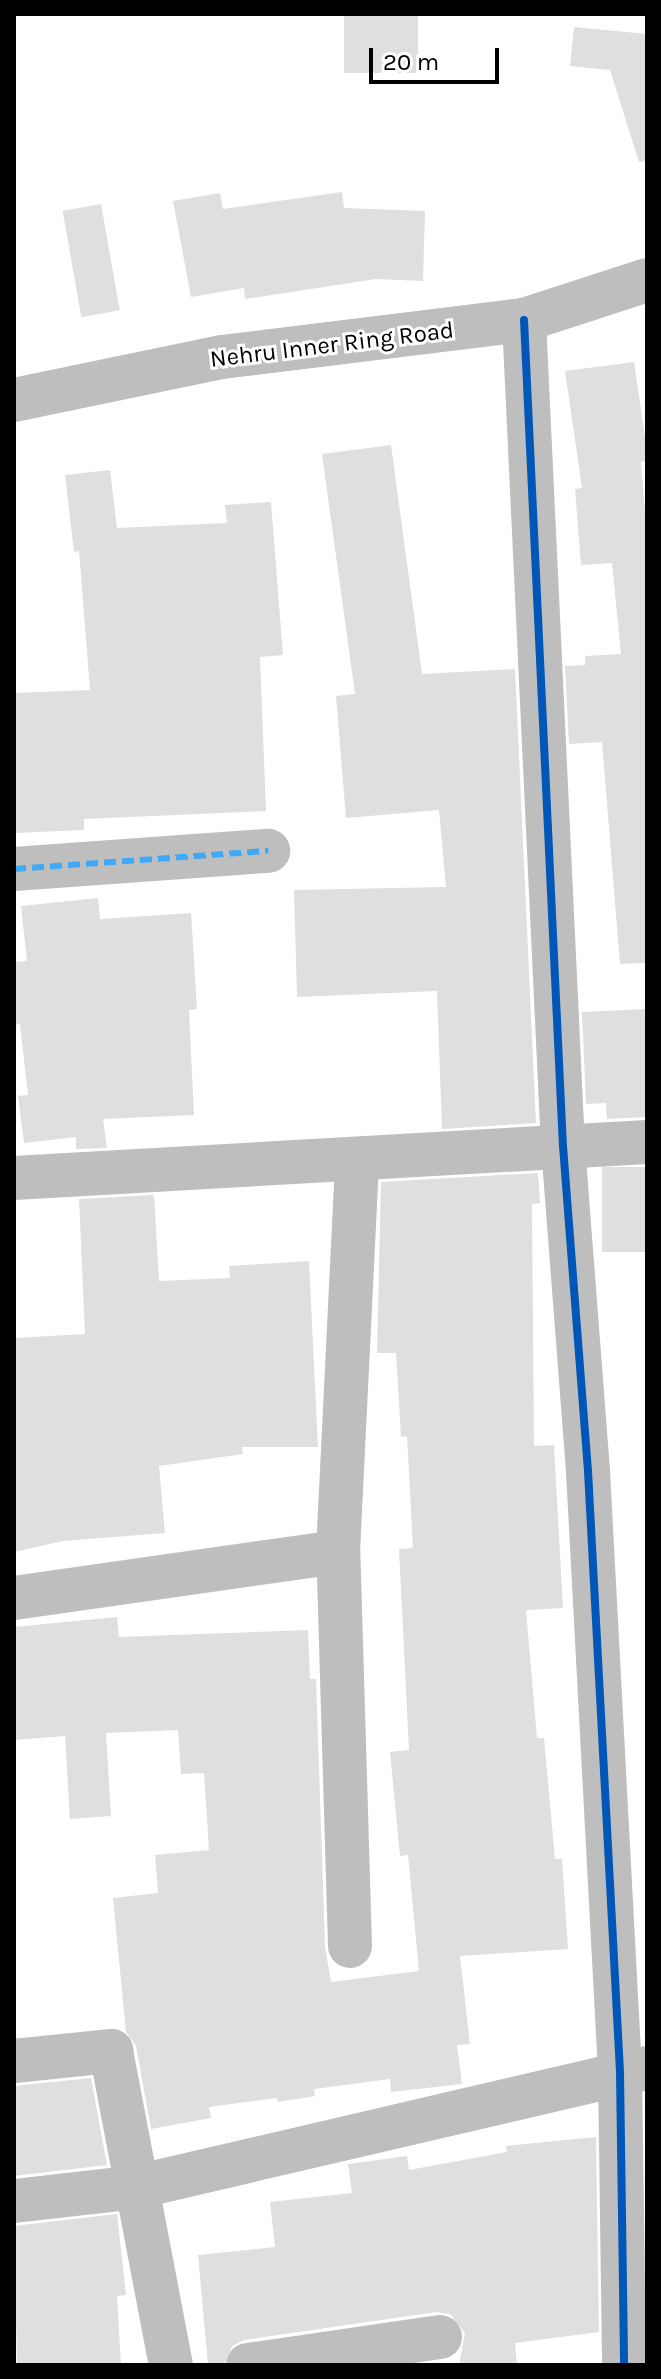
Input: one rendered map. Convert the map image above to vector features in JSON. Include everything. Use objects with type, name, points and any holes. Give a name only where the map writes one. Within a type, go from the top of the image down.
[{"type":"street","name":"Nehru Inner Ring Road","points":[[14,400],[222,357],[524,320],[647,280]]},
{"type":"street","points":[[524,320],[563,1146],[633,2070],[624,2365]]},
{"type":"street","points":[[14,869],[268,851]]},
{"type":"street","points":[[14,1178],[357,1162],[647,1142]]},
{"type":"street","points":[[350,1946],[338,1552],[357,1162]]},
{"type":"street","points":[[14,1598],[338,1552]]},
{"type":"street","points":[[14,2061],[111,2051],[171,2365]]},
{"type":"street","points":[[14,2201],[136,2187],[633,2070]]},
{"type":"street","points":[[248,2365],[440,2337]]},
{"type":"building","points":[[344,14],[418,14],[418,73],[344,73]]},
{"type":"building","points":[[574,27],[647,34],[647,161],[639,162],[610,70],[570,66]]},
{"type":"building","points":[[342,192],[344,208],[425,211],[423,281],[376,279],[245,299],[244,288],[191,297],[173,201],[220,193],[223,209]]},
{"type":"building","points":[[101,204],[120,310],[81,317],[63,211]]},
{"type":"building","points":[[634,362],[647,451],[647,461],[641,462],[647,534],[647,963],[620,964],[602,742],[569,744],[565,666],[585,665],[585,656],[621,654],[612,563],[581,565],[575,489],[582,488],[565,371]]},
{"type":"building","points":[[391,445],[422,674],[515,669],[536,1123],[442,1129],[437,991],[297,997],[294,890],[446,887],[439,810],[346,818],[336,696],[355,694],[322,454]]},
{"type":"building","points":[[110,470],[117,528],[227,523],[225,505],[271,502],[283,655],[260,657],[266,811],[84,819],[84,830],[14,833],[14,693],[90,690],[79,551],[74,552],[65,475]]},
{"type":"building","points":[[98,898],[100,919],[191,913],[197,1009],[189,1010],[194,1115],[103,1119],[107,1148],[76,1149],[76,1137],[24,1143],[18,1096],[28,1095],[20,1024],[14,1025],[14,962],[27,961],[21,906]]},
{"type":"building","points":[[647,1009],[647,1117],[607,1119],[606,1103],[586,1104],[582,1012]]},
{"type":"building","points":[[602,1167],[647,1167],[647,1252],[602,1252]]},
{"type":"building","points":[[538,1173],[540,1203],[532,1204],[534,1446],[554,1445],[563,1608],[526,1610],[537,1738],[544,1738],[555,1859],[562,1859],[568,1949],[460,1956],[470,2044],[457,2045],[462,2084],[391,2092],[390,2079],[314,2089],[315,2096],[209,2107],[211,2118],[151,2129],[136,2046],[126,2032],[113,1898],[158,1893],[155,1855],[209,1850],[204,1773],[181,1774],[178,1730],[106,1733],[111,1816],[70,1819],[65,1736],[14,1740],[14,1627],[117,1617],[119,1637],[308,1630],[310,1679],[316,1679],[325,1947],[331,1982],[419,1971],[408,1855],[400,1856],[390,1752],[409,1750],[399,1549],[413,1548],[407,1436],[401,1437],[396,1353],[377,1353],[381,1182]]},
{"type":"building","points":[[154,1195],[159,1281],[230,1278],[229,1266],[309,1261],[318,1447],[242,1447],[243,1454],[159,1466],[165,1533],[63,1541],[14,1552],[14,1338],[85,1334],[79,1199]]},
{"type":"building","points":[[91,2078],[107,2165],[14,2176],[14,2086]]},
{"type":"building","points":[[596,2137],[599,2332],[515,2343],[517,2365],[459,2365],[465,2333],[450,2314],[436,2312],[244,2340],[232,2346],[224,2365],[208,2365],[198,2255],[275,2247],[270,2202],[352,2193],[348,2164],[407,2156],[409,2170],[507,2152],[506,2146]]},
{"type":"building","points":[[117,2214],[126,2295],[117,2296],[121,2365],[17,2365],[14,2226]]},
{"type":"marked path","points":[[14,869],[268,851]]},
{"type":"cycle path","points":[[524,320],[563,1146],[588,1471],[620,2072],[624,2365]]}]
